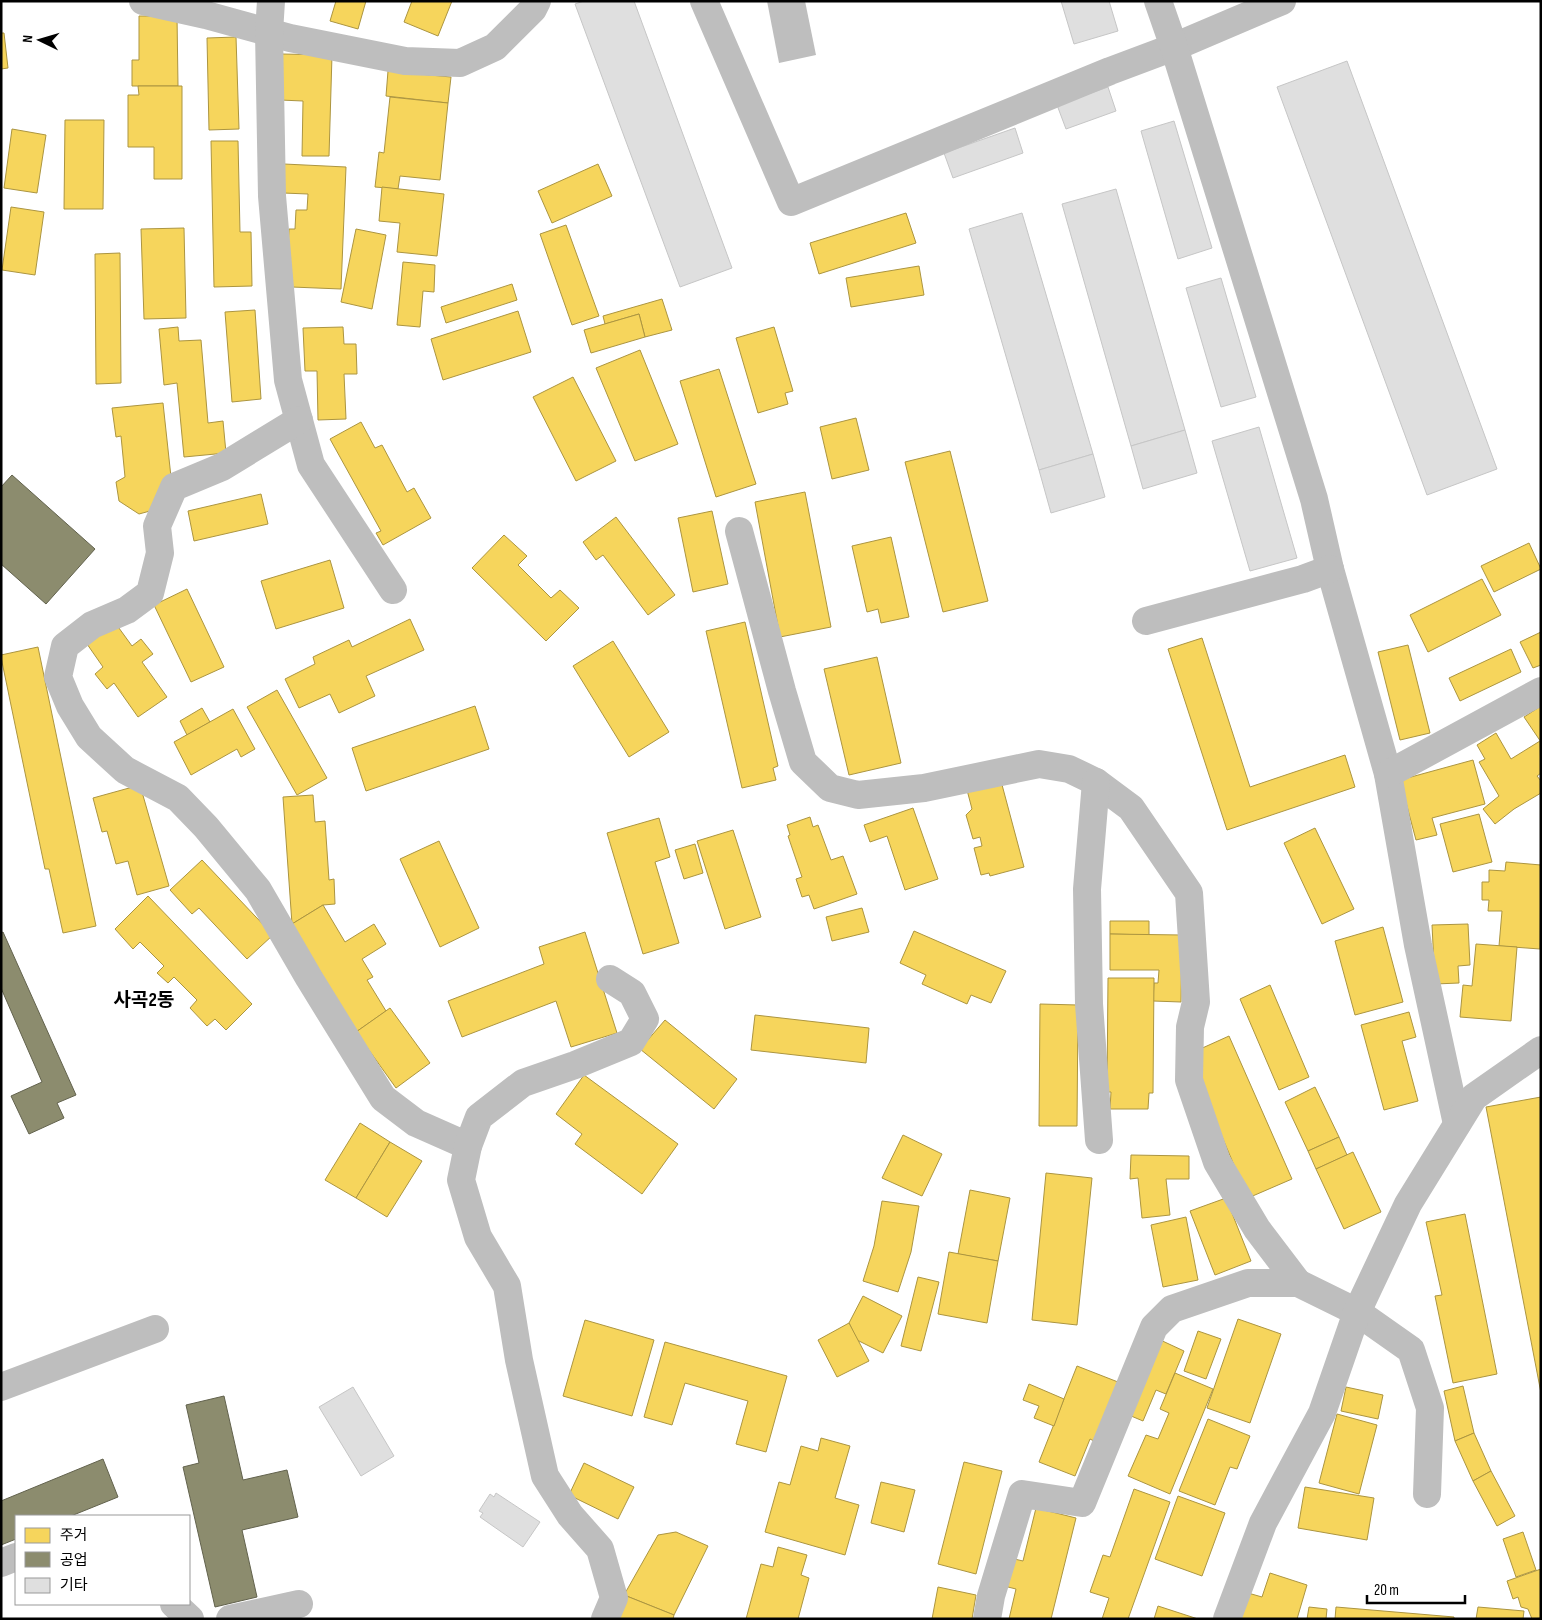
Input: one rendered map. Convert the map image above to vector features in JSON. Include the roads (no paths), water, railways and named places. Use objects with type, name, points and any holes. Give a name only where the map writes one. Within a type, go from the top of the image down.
[{"type":"street","points":[[143,1],[206,15],[290,38],[405,61],[460,63],[495,47],[533,9],[537,1]]},
{"type":"street","points":[[271,1],[269,32],[272,196],[288,380],[310,465],[393,590]]},
{"type":"street","points":[[704,1],[791,202],[1110,71],[1174,47],[1282,1]]},
{"type":"street","points":[[1158,1],[1174,47],[1314,499],[1330,570],[1388,774],[1418,945],[1457,1124]]},
{"type":"street","points":[[299,420],[222,467],[174,488],[157,526],[160,553],[150,593],[127,610],[92,625],[65,646],[58,677],[70,706],[90,737],[125,770],[178,798],[206,827],[258,890],[309,978],[383,1098],[416,1123],[468,1146]]},
{"type":"street","points":[[738,530],[803,762],[830,788],[858,795],[924,788],[1038,764],[1069,769],[1096,782],[1131,808],[1188,893],[1196,1002],[1190,1027],[1188,1080],[1217,1162],[1257,1229],[1298,1283]]},
{"type":"street","points":[[1146,621],[1330,570]]},
{"type":"street","points":[[1388,774],[1541,691]]},
{"type":"street","points":[[1096,782],[1087,889],[1089,1004],[1099,1140]]},
{"type":"street","points":[[605,1619],[614,1598],[600,1549],[570,1515],[545,1476],[519,1360],[507,1286],[478,1237],[461,1180],[468,1146],[479,1117],[523,1082],[575,1065],[631,1042],[645,1019],[632,993],[610,979]]},
{"type":"street","points":[[1227,1619],[1263,1523],[1322,1414],[1357,1312],[1408,1204],[1474,1097],[1541,1050]]},
{"type":"street","points":[[987,1619],[991,1596],[1022,1494],[1082,1503],[1154,1327],[1172,1309],[1248,1283],[1298,1283],[1357,1312],[1411,1350],[1430,1408],[1427,1494]]},
{"type":"street","points":[[1,1387],[155,1329]]},
{"type":"street","points":[[1,1564],[15,1557]]},
{"type":"street","points":[[230,1619],[299,1604]]},
{"type":"street","points":[[175,1605],[190,1619]]},
{"type":"district","name":"사곡2동","points":[[144,1000]]}]
